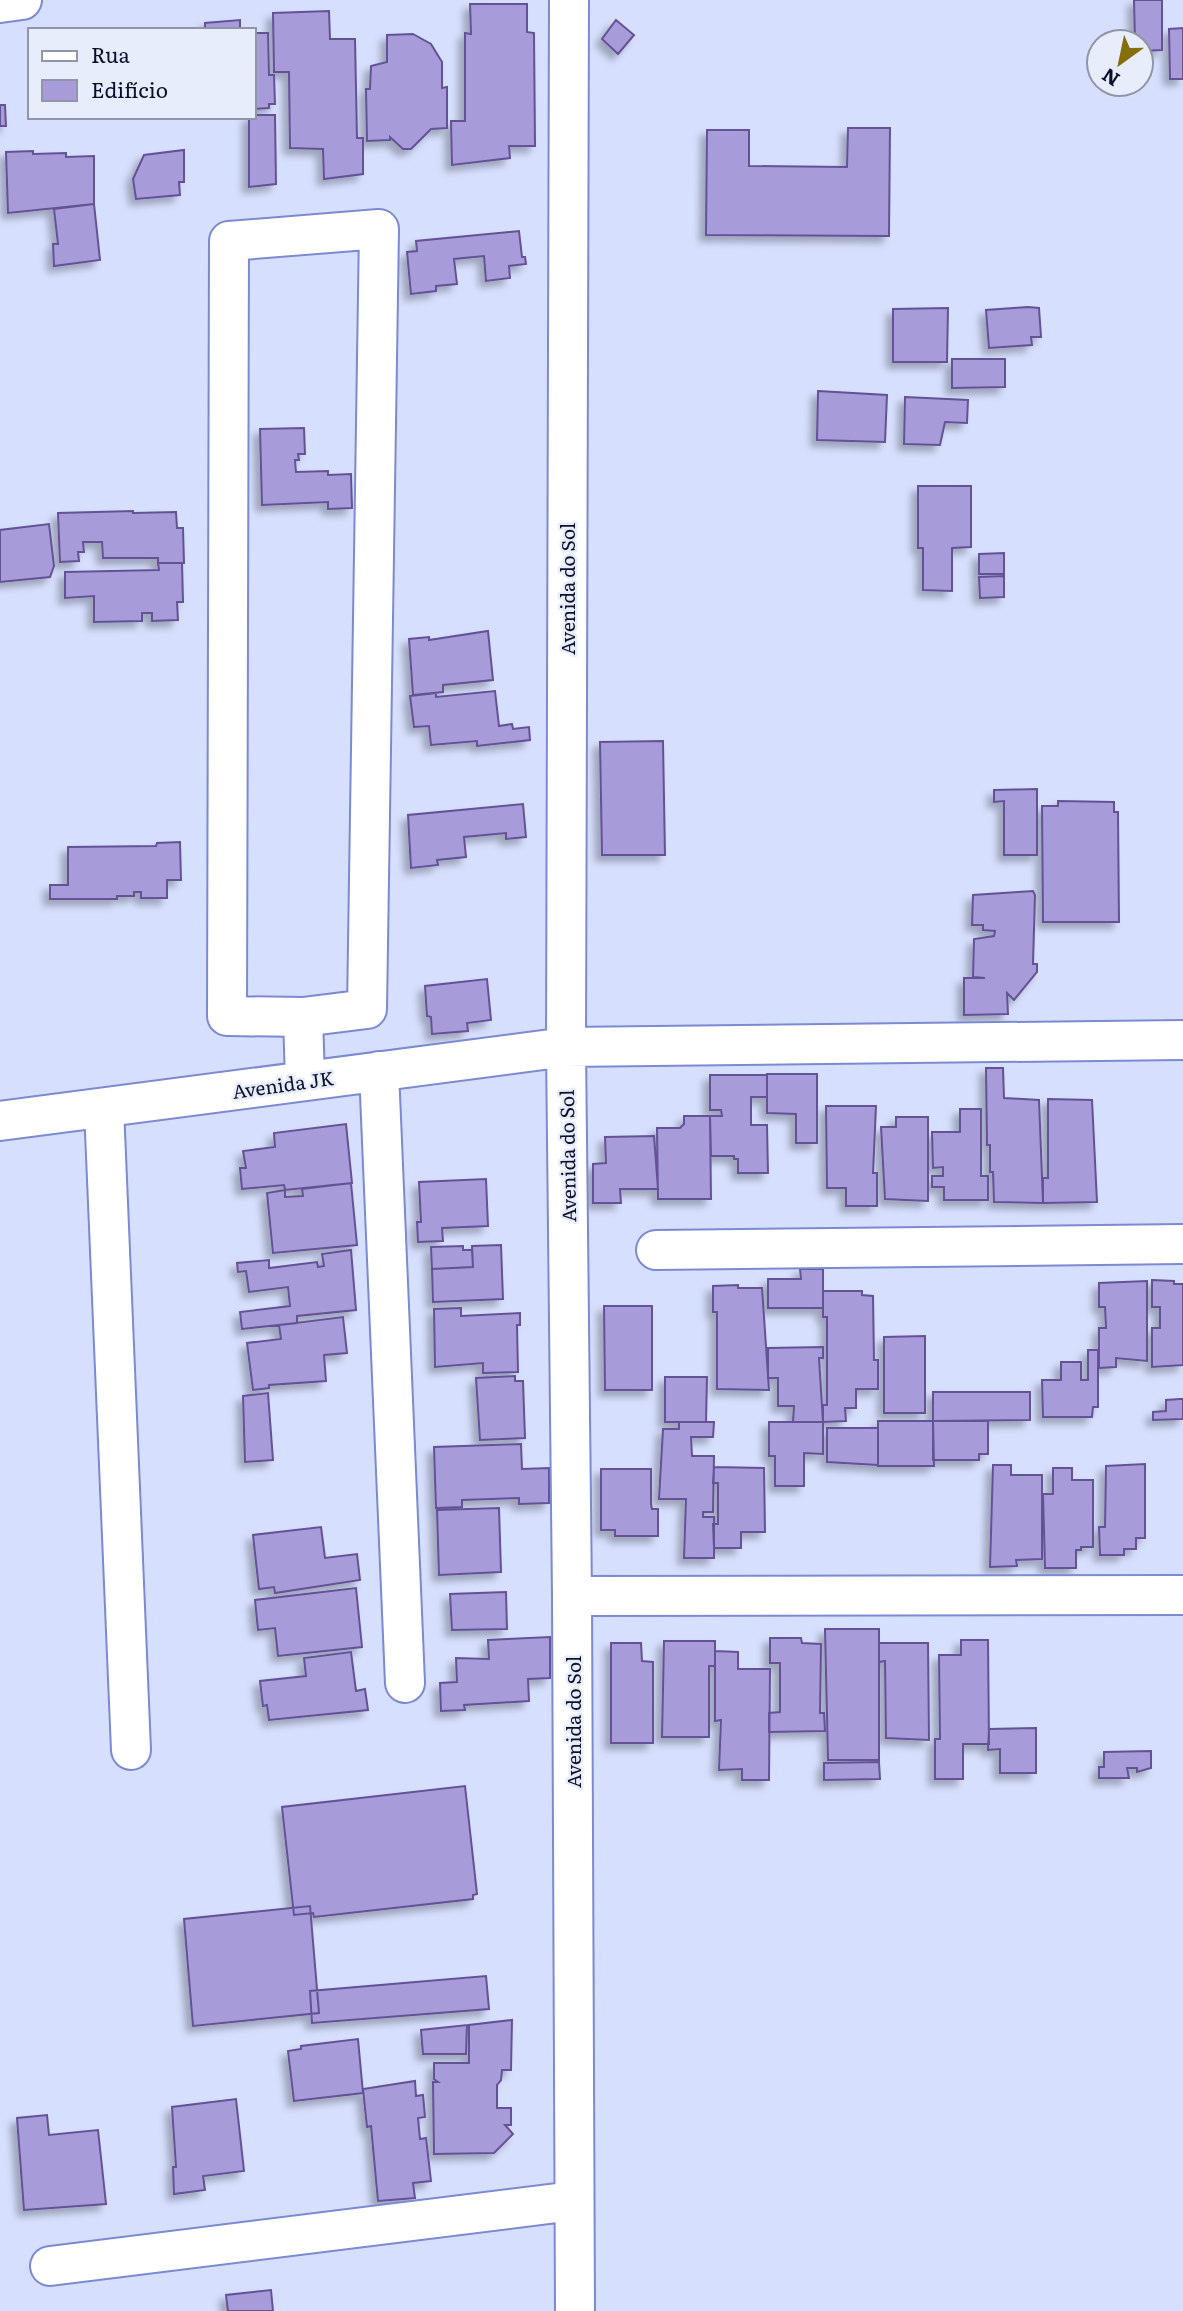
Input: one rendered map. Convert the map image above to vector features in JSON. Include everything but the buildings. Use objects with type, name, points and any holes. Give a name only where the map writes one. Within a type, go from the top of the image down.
[{"type":"street","points":[[0,3],[23,0]]},
{"type":"street","name":"Avenida do Sol","points":[[569,0],[566,1047],[575,2311]]},
{"type":"street","points":[[379,229],[367,1009],[303,1017],[227,1016],[229,241],[379,229]]},
{"type":"street","points":[[303,1017],[305,1081]]},
{"type":"street","name":"Avenida JK","points":[[0,1121],[566,1047],[1183,1040]]},
{"type":"street","points":[[379,1071],[405,1683]]},
{"type":"street","points":[[104,1108],[131,1750]]},
{"type":"street","points":[[656,1250],[1183,1244]]},
{"type":"street","points":[[572,1596],[1183,1595]]},
{"type":"street","points":[[50,2266],[573,2201]]}]
